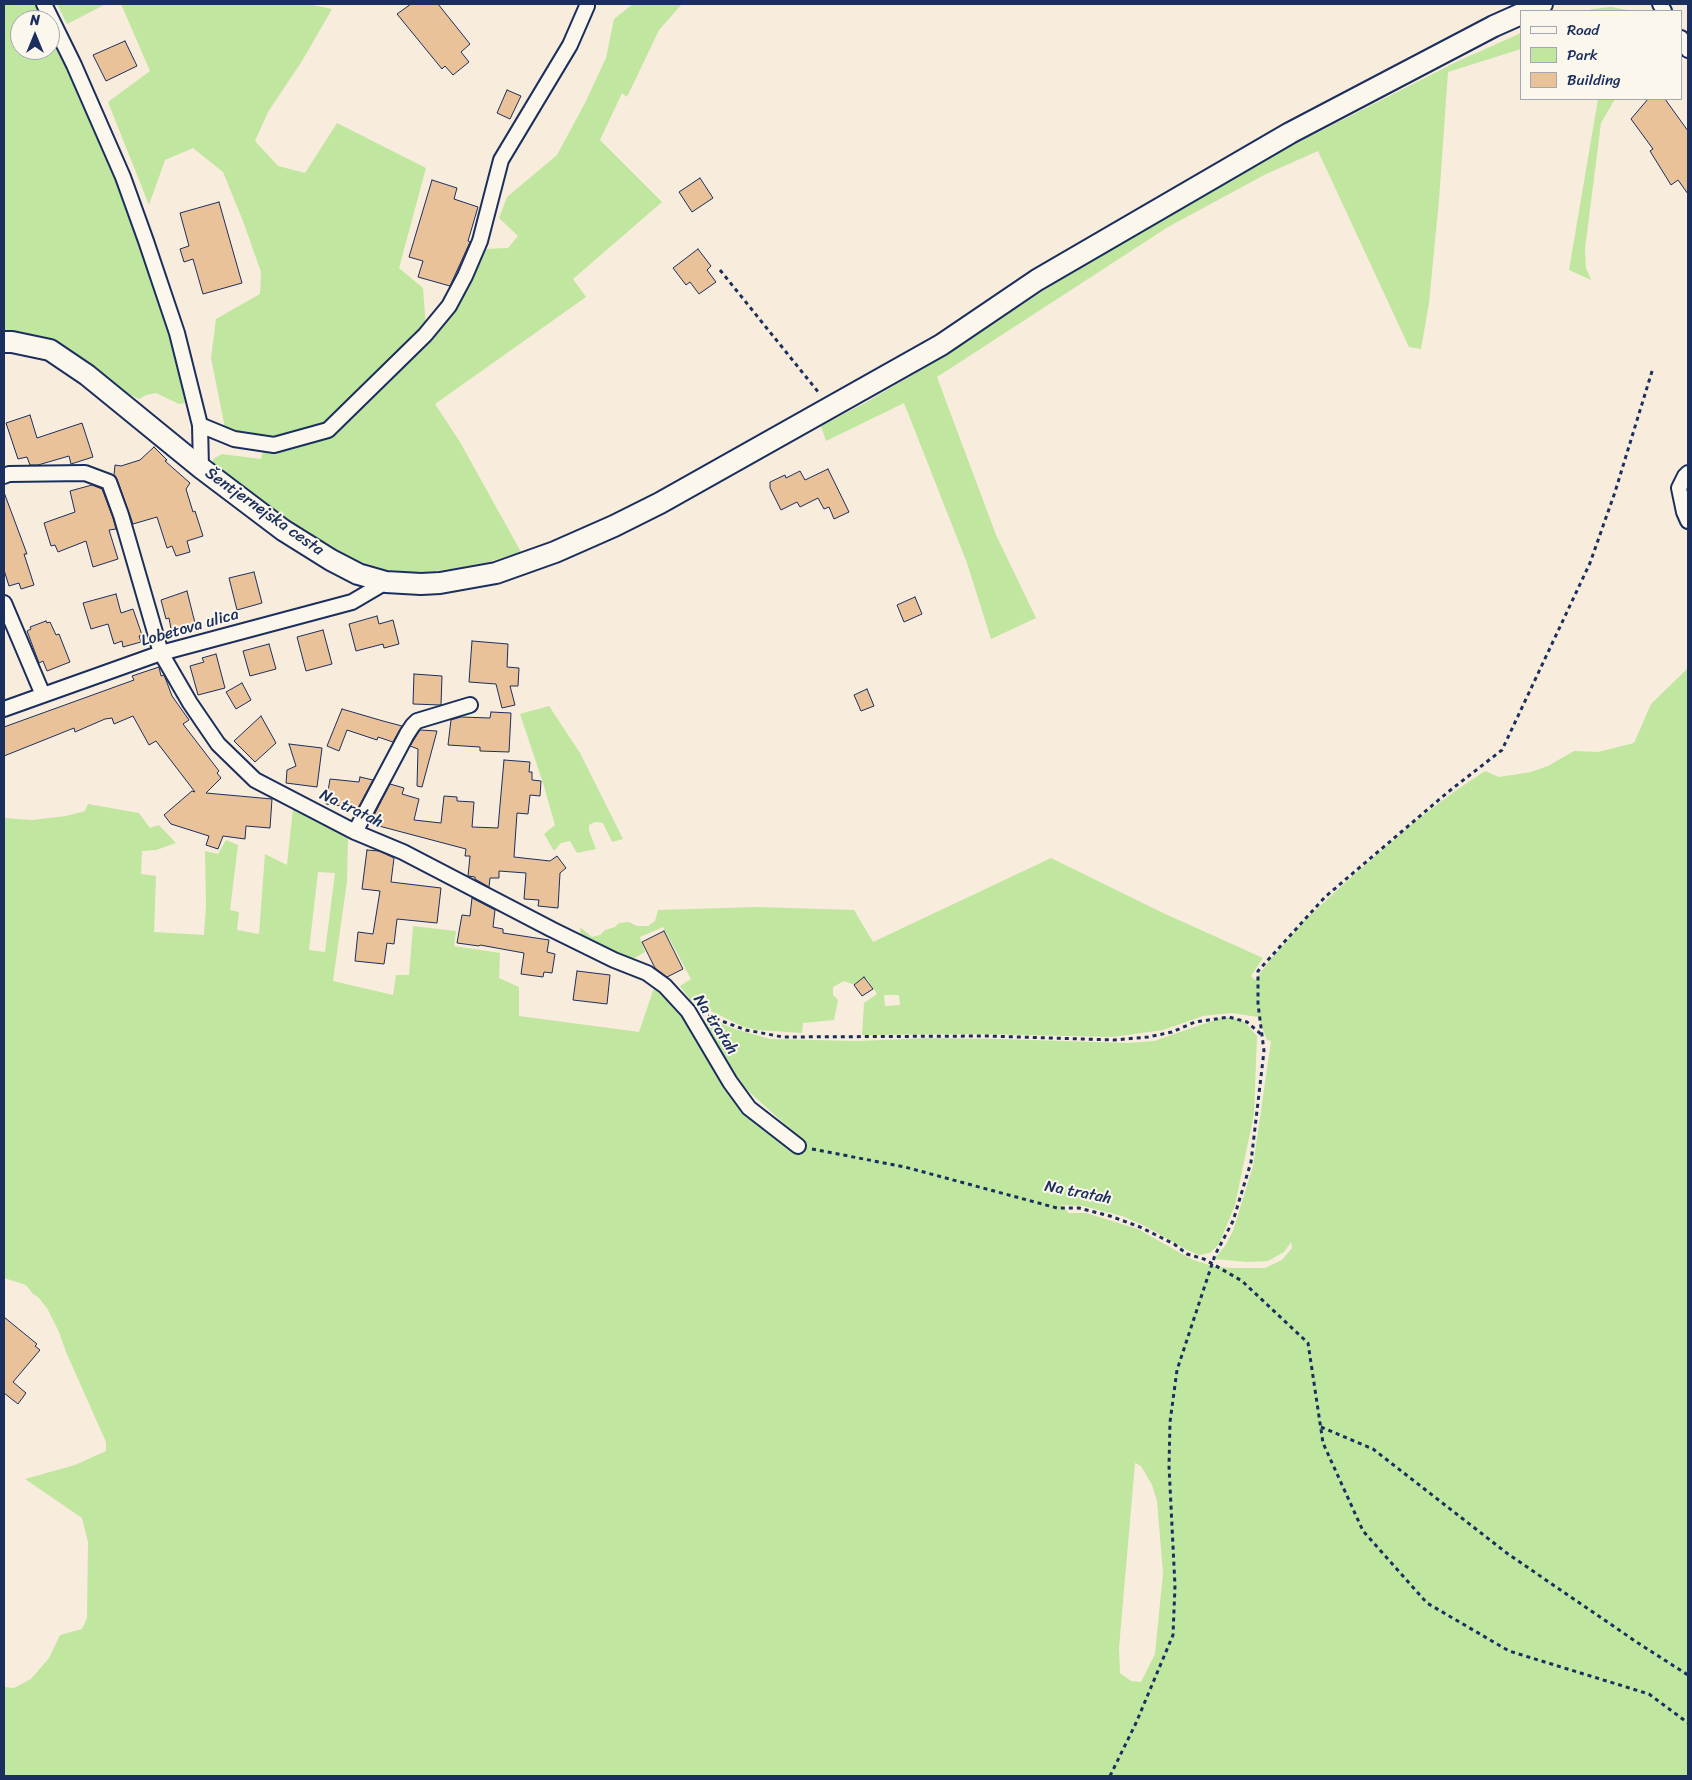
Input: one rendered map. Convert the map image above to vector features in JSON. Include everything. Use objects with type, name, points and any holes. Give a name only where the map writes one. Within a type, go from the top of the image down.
[{"type":"main road","points":[[1528,10],[1542,4]]},
{"type":"main road","name":"Šentjernejska cesta","points":[[4,342],[50,350],[87,375],[201,468],[283,530],[358,574],[386,582],[440,583],[474,578],[496,573],[555,552],[660,503],[941,345],[1037,280],[1290,133],[1494,26],[1520,14]]},
{"type":"street","points":[[44,4],[74,65],[123,177],[177,333],[200,425],[201,468]]},
{"type":"street","points":[[200,425],[234,439],[274,445],[328,430],[426,335],[449,306],[465,276],[480,241],[501,160],[570,45],[587,4]]},
{"type":"street","name":"Na tratah","points":[[4,476],[9,474],[85,473],[109,482],[121,515],[161,653],[190,703],[218,744],[255,780],[355,832],[403,852],[614,960],[647,972],[665,986],[688,1011],[730,1082],[749,1108],[798,1146]]},
{"type":"street","points":[[1688,473],[1679,488],[1688,521]]},
{"type":"street","name":"Lobetova ulica","points":[[4,709],[161,653],[352,602],[386,582]]},
{"type":"street","points":[[4,603],[43,694]]},
{"type":"street","points":[[355,832],[413,725],[417,721],[470,705]]},
{"type":"path","points":[[720,270],[791,356],[830,407]]},
{"type":"path","points":[[1110,1776],[1136,1723],[1173,1635],[1174,1586],[1170,1422],[1177,1370],[1215,1255],[1233,1221],[1251,1162],[1264,1051],[1258,1004],[1258,971],[1325,897],[1448,792],[1502,750],[1590,562],[1615,492],[1653,368]]},
{"type":"path","points":[[688,1011],[712,1016],[746,1030],[783,1037],[986,1036],[1114,1040],[1148,1037],[1172,1032],[1195,1022],[1229,1016],[1247,1022],[1262,1035]]},
{"type":"path","name":"Na tratah","points":[[798,1146],[905,1168],[1057,1208],[1079,1208],[1110,1216],[1140,1227],[1174,1244],[1187,1254],[1212,1264],[1242,1281],[1308,1343],[1323,1443],[1363,1531],[1427,1603],[1509,1651],[1649,1694],[1688,1723]]},
{"type":"path","points":[[1320,1426],[1373,1449],[1508,1554],[1688,1675]]},
{"type":"green space","points":[[4,4],[39,4],[41,10],[10,10],[10,60],[60,60],[60,53],[114,164],[174,346],[185,403],[179,404],[156,393],[139,399],[4,332]]},
{"type":"green space","points":[[57,4],[106,4],[67,24]]},
{"type":"green space","points":[[121,4],[308,4],[332,9],[302,61],[268,112],[255,141],[278,166],[305,173],[337,123],[426,168],[399,268],[423,288],[427,342],[454,314],[466,292],[484,249],[508,248],[518,236],[499,218],[507,197],[557,155],[585,103],[606,58],[614,19],[633,4],[682,4],[659,30],[627,97],[622,93],[600,140],[662,202],[573,279],[586,297],[435,404],[460,442],[521,552],[488,562],[419,573],[383,569],[334,553],[278,515],[262,500],[245,491],[213,468],[213,459],[222,454],[261,459],[265,443],[226,433],[211,358],[216,319],[260,294],[261,272],[223,172],[193,148],[165,160],[149,205],[108,102],[150,71]]},
{"type":"green space","points":[[1611,7],[1628,10],[1589,10]]},
{"type":"green space","points":[[1520,33],[1520,49],[1448,72],[1439,200],[1429,303],[1421,349],[1409,347],[1318,151],[1266,174],[1168,227],[937,377],[996,535],[1036,618],[991,639],[967,563],[904,403],[826,441],[821,426],[865,403],[943,357],[1131,233],[1258,163],[1456,62]]},
{"type":"green space","points":[[1598,100],[1614,100],[1601,123],[1585,249],[1586,268],[1591,280],[1569,270]]},
{"type":"green space","points":[[1688,668],[1688,1776],[4,1776],[4,1687],[14,1688],[31,1679],[49,1658],[60,1635],[82,1629],[87,1618],[88,1542],[82,1518],[25,1479],[75,1465],[106,1451],[106,1442],[47,1308],[26,1285],[4,1278],[4,818],[32,820],[66,816],[85,811],[88,804],[139,813],[150,828],[159,825],[176,843],[156,850],[142,851],[141,874],[156,876],[154,932],[204,935],[206,905],[205,851],[218,854],[226,840],[238,845],[230,910],[239,912],[237,930],[259,934],[265,854],[287,865],[293,808],[348,837],[347,881],[333,981],[393,995],[396,975],[409,975],[413,926],[456,931],[454,946],[500,953],[499,978],[519,987],[519,1016],[639,1032],[654,988],[665,995],[690,1027],[744,1113],[789,1150],[800,1138],[734,1078],[701,1020],[712,1020],[770,1039],[858,1041],[927,1038],[1128,1043],[1154,1041],[1224,1017],[1241,1020],[1257,1036],[1254,1114],[1235,1205],[1219,1244],[1210,1253],[1199,1255],[1122,1216],[1083,1206],[1061,1205],[1069,1213],[1086,1213],[1138,1229],[1191,1259],[1212,1266],[1265,1268],[1282,1260],[1292,1248],[1291,1242],[1284,1252],[1268,1261],[1247,1262],[1214,1259],[1225,1246],[1233,1231],[1253,1166],[1271,1041],[1267,1040],[1258,1017],[1231,1013],[1203,1016],[1163,1030],[1113,1037],[982,1034],[862,1035],[864,1003],[877,994],[867,979],[858,986],[844,981],[833,987],[833,995],[838,1000],[834,1020],[803,1023],[802,1033],[758,1030],[744,1027],[692,1002],[680,986],[691,979],[663,927],[640,937],[645,952],[629,961],[581,938],[580,927],[592,937],[600,935],[605,930],[615,927],[619,923],[629,922],[637,926],[648,926],[655,921],[658,910],[757,907],[854,910],[873,942],[1051,858],[1161,912],[1263,958],[1251,976],[1255,980],[1306,919],[1413,823],[1455,791],[1485,771],[1499,777],[1531,772],[1548,766],[1574,751],[1598,752],[1634,743],[1651,704]],"holes":[[[318,872],[335,873],[325,952],[309,950]],[[884,995],[899,995],[900,1005],[885,1006]],[[1135,1463],[1141,1466],[1152,1485],[1157,1501],[1163,1573],[1155,1654],[1141,1682],[1131,1681],[1120,1673],[1119,1648]]]},
{"type":"green space","points":[[549,706],[580,753],[623,839],[612,842],[603,823],[595,822],[589,825],[589,831],[596,849],[577,853],[570,841],[561,843],[554,851],[544,834],[555,825],[520,714]]},
{"type":"building","points":[[411,4],[438,4],[470,44],[461,52],[469,62],[453,75],[445,66],[442,69],[397,14]]},
{"type":"building","points":[[125,41],[137,66],[106,81],[93,55]]},
{"type":"building","points":[[507,90],[521,96],[510,119],[497,113]]},
{"type":"building","points":[[1647,100],[1666,100],[1688,131],[1688,194],[1678,180],[1671,185],[1650,151],[1653,149],[1631,119]]},
{"type":"building","points":[[700,178],[713,198],[692,212],[679,192]]},
{"type":"building","points":[[432,180],[457,188],[454,199],[478,207],[468,241],[470,242],[450,286],[418,277],[423,261],[409,257]]},
{"type":"building","points":[[219,202],[242,283],[203,294],[193,259],[184,262],[180,249],[189,246],[180,213]]},
{"type":"building","points":[[698,249],[711,266],[707,270],[716,282],[699,294],[690,282],[686,285],[673,268]]},
{"type":"building","points":[[30,415],[37,438],[82,423],[93,457],[71,464],[69,456],[38,465],[30,465],[27,457],[18,459],[6,423]]},
{"type":"building","points":[[154,447],[167,460],[165,461],[190,483],[186,489],[203,536],[187,541],[190,552],[176,556],[172,546],[167,548],[157,517],[133,524],[114,475],[115,465],[121,466],[140,460]]},
{"type":"building","points":[[828,469],[849,512],[834,519],[829,507],[824,509],[818,498],[800,507],[797,502],[781,510],[770,488],[770,482],[785,475],[786,478],[800,471],[805,480]]},
{"type":"building","points":[[92,485],[102,489],[113,518],[116,529],[109,530],[118,559],[93,567],[86,541],[58,552],[55,545],[51,546],[44,523],[75,512],[70,491]]},
{"type":"building","points":[[5,495],[27,554],[24,554],[34,585],[21,589],[19,583],[9,586],[4,570]]},
{"type":"building","points":[[254,572],[262,603],[237,610],[229,578]]},
{"type":"building","points":[[187,591],[195,623],[171,629],[169,618],[166,619],[161,600]]},
{"type":"building","points":[[116,594],[121,613],[133,609],[142,635],[139,636],[141,642],[123,647],[122,641],[114,644],[108,624],[91,629],[83,603]]},
{"type":"building","points":[[915,597],[922,614],[904,622],[897,605]]},
{"type":"building","points":[[377,616],[379,624],[393,620],[399,644],[384,648],[383,644],[356,651],[349,624]]},
{"type":"building","points":[[46,621],[47,623],[50,622],[56,635],[59,634],[70,662],[47,671],[43,661],[39,663],[27,631],[31,629],[30,627]]},
{"type":"building","points":[[323,630],[332,664],[306,671],[297,637]]},
{"type":"building","points":[[472,641],[508,644],[507,667],[519,668],[518,686],[510,686],[515,705],[502,708],[496,684],[469,682]]},
{"type":"building","points":[[269,644],[276,669],[250,676],[243,651]]},
{"type":"building","points":[[216,654],[225,688],[198,695],[190,666],[204,662],[202,658]]},
{"type":"building","points":[[159,667],[161,676],[164,675],[172,696],[189,720],[183,724],[219,771],[217,773],[221,778],[206,793],[272,799],[270,828],[246,826],[245,839],[223,836],[218,849],[206,845],[209,836],[171,824],[164,815],[192,791],[195,792],[156,741],[149,745],[133,716],[114,724],[112,718],[105,719],[75,732],[74,728],[4,756],[4,727],[134,680],[132,676]]},
{"type":"building","points":[[414,674],[442,676],[441,705],[413,704]]},
{"type":"building","points":[[242,683],[251,700],[236,709],[226,692]]},
{"type":"building","points":[[867,689],[874,706],[861,711],[854,695]]},
{"type":"building","points":[[342,709],[402,726],[393,742],[378,737],[377,740],[347,730],[339,751],[327,746]]},
{"type":"building","points":[[491,712],[511,713],[509,752],[480,751],[480,747],[448,745],[451,720],[461,717],[490,718]]},
{"type":"building","points":[[261,716],[276,743],[255,762],[234,741]]},
{"type":"building","points":[[420,730],[437,731],[422,787],[417,786],[418,749],[410,746]]},
{"type":"building","points":[[289,744],[322,748],[317,787],[286,783],[287,770],[296,766]]},
{"type":"building","points":[[504,760],[530,762],[529,772],[532,772],[532,780],[541,781],[540,796],[530,795],[528,814],[517,813],[514,857],[550,861],[557,856],[566,868],[560,873],[558,908],[538,906],[539,900],[524,899],[526,873],[499,871],[499,878],[490,878],[489,887],[475,879],[475,877],[468,876],[470,856],[465,856],[466,849],[379,826],[379,823],[371,821],[390,784],[404,788],[402,794],[419,799],[414,820],[441,823],[444,796],[457,797],[457,801],[474,802],[472,827],[498,828]]},
{"type":"building","points":[[360,777],[373,780],[358,808],[326,804],[330,779],[359,782]]},
{"type":"building","points":[[367,850],[379,851],[394,858],[391,882],[441,888],[437,923],[397,919],[394,944],[387,943],[384,964],[355,961],[358,932],[373,934],[380,891],[362,889]]},
{"type":"building","points":[[472,898],[495,910],[493,927],[503,929],[503,933],[549,940],[547,952],[555,954],[552,973],[544,972],[543,977],[521,974],[524,953],[457,943],[462,915],[470,916]]},
{"type":"building","points":[[664,931],[683,969],[667,977],[655,968],[642,942]]},
{"type":"building","points":[[577,971],[610,975],[607,1004],[573,1000]]},
{"type":"building","points":[[864,977],[873,989],[862,996],[854,985]]},
{"type":"building","points":[[4,1317],[37,1344],[35,1346],[40,1350],[13,1382],[26,1393],[18,1404],[4,1393]]}]
